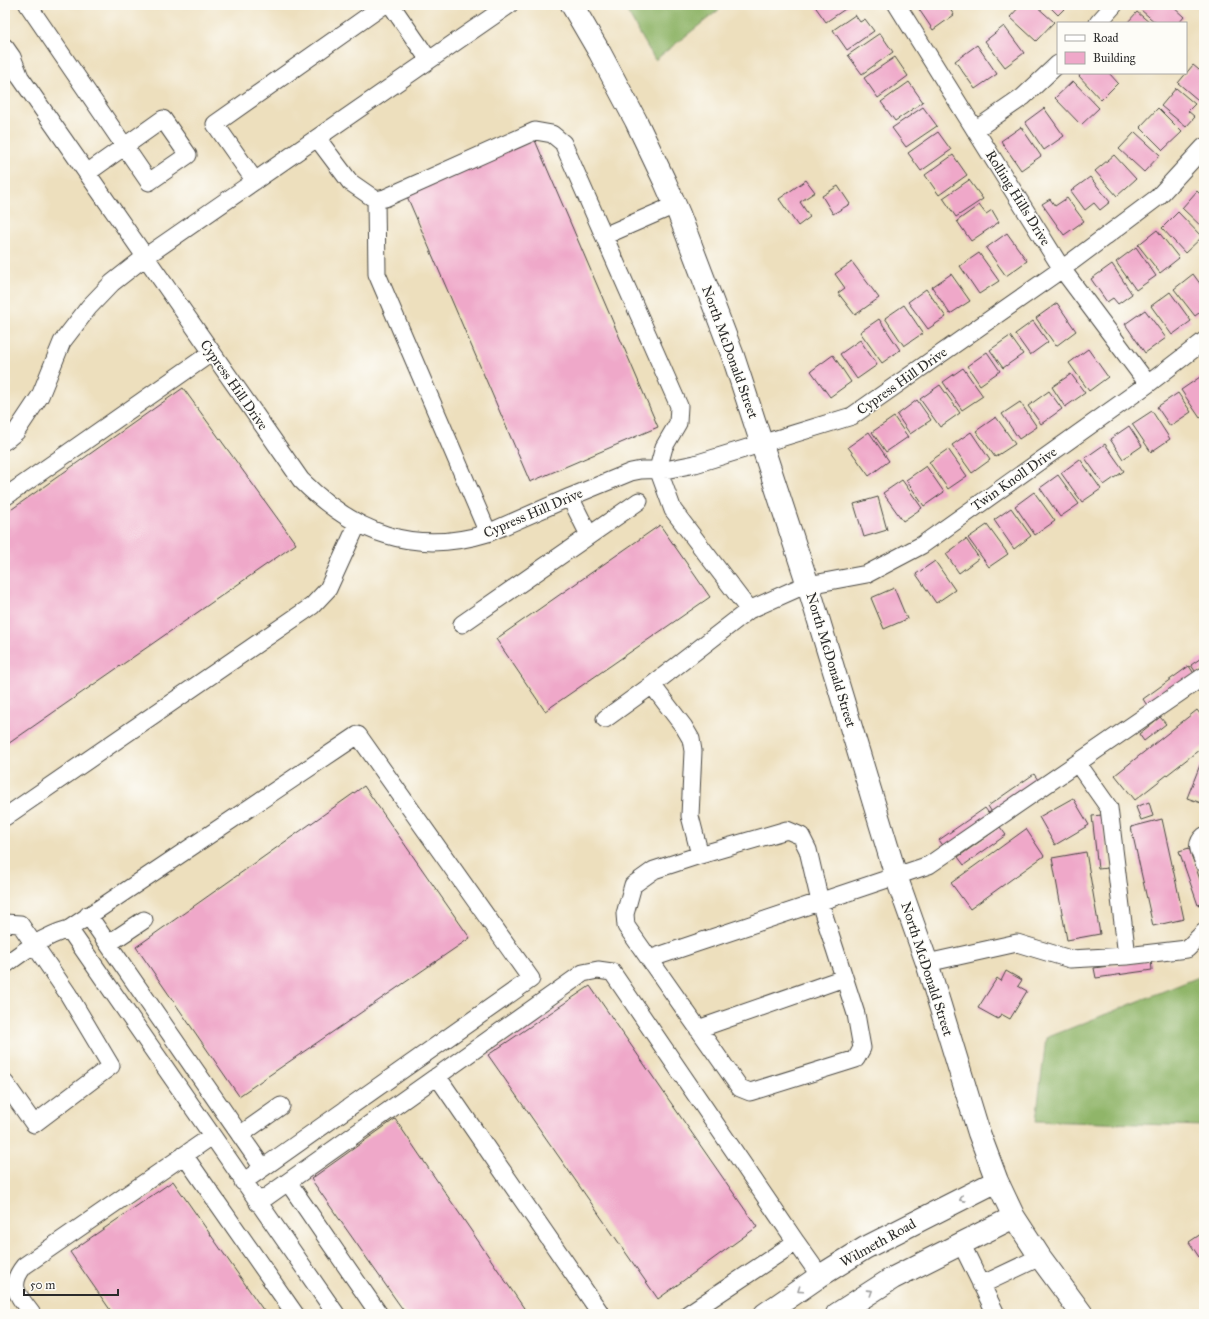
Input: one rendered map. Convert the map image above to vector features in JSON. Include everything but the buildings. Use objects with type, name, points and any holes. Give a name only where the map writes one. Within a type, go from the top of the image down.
[{"type":"main road","name":"North McDonald Street","points":[[572,5],[636,121],[675,205],[731,350],[808,585],[896,876],[927,963],[979,1133],[997,1181],[1014,1217],[1040,1257],[1082,1314]]},
{"type":"main road","name":"Wilmeth Road","points":[[765,1314],[864,1248],[997,1181]]},
{"type":"main road","points":[[837,1314],[893,1278],[1014,1217]]},
{"type":"street","points":[[28,5],[124,146],[87,173]]},
{"type":"street","points":[[255,181],[215,124],[384,5]]},
{"type":"street","points":[[391,5],[429,60]]},
{"type":"street","name":"Rolling Hills Drive","points":[[897,5],[1062,269],[1148,384]]},
{"type":"street","points":[[1099,22],[1114,5]]},
{"type":"street","points":[[5,442],[16,432],[40,396],[62,342],[89,307],[112,283],[145,256],[317,138],[503,7]]},
{"type":"street","name":"Cypress Hill Drive","points":[[5,47],[12,57],[20,77],[301,480],[332,508],[358,523],[388,536],[418,542],[432,543],[463,540],[488,534],[570,497],[631,472],[641,470],[670,469],[694,464],[852,416],[1062,269],[1158,197],[1204,147]]},
{"type":"street","points":[[975,130],[1023,97],[1057,65]]},
{"type":"street","points":[[317,138],[350,182],[376,200],[385,198],[535,131],[552,134],[563,143],[679,406],[678,423],[664,447],[658,469],[673,510],[749,610]]},
{"type":"street","points":[[376,200],[377,274],[488,534]]},
{"type":"street","points":[[604,236],[675,205]]},
{"type":"street","name":"Twin Knoll Drive","points":[[605,719],[652,685],[749,610],[796,588],[867,574],[922,545],[1148,384],[1204,342]]},
{"type":"street","points":[[5,496],[211,353]]},
{"type":"street","points":[[570,497],[589,535]]},
{"type":"street","points":[[462,624],[639,501]]},
{"type":"street","points":[[5,817],[312,606],[328,589],[358,523]]},
{"type":"street","points":[[649,959],[929,865],[1204,676]]},
{"type":"street","points":[[652,685],[691,738],[693,751],[690,816],[700,855]]},
{"type":"street","points":[[5,964],[33,944],[56,933],[69,929],[358,735],[546,999]]},
{"type":"street","points":[[1078,764],[1109,808],[1127,956]]},
{"type":"street","points":[[787,830],[801,836],[808,850],[820,902],[856,1014],[862,1048],[856,1059],[750,1092],[740,1088],[626,926],[625,914],[633,885],[654,870],[787,830]]},
{"type":"street","points":[[1204,836],[1200,840],[1198,846],[1204,863]]},
{"type":"street","points":[[88,915],[263,1168]]},
{"type":"street","points":[[108,944],[144,920]]},
{"type":"street","points":[[5,923],[20,924],[68,994],[111,1066],[34,1124],[5,1083]]},
{"type":"street","points":[[69,929],[336,1314]]},
{"type":"street","points":[[927,963],[1017,943],[1070,959],[1127,956],[1187,949],[1204,932]]},
{"type":"street","points":[[258,1203],[583,973],[598,970],[612,972],[820,1276]]},
{"type":"street","points":[[698,1028],[844,978]]},
{"type":"street","points":[[243,1182],[531,979]]},
{"type":"street","points":[[437,1076],[601,1314]]},
{"type":"street","points":[[240,1135],[281,1106]]},
{"type":"street","points":[[32,1314],[15,1286],[16,1275],[24,1266],[212,1136]]},
{"type":"street","points":[[184,1155],[295,1314]]},
{"type":"street","points":[[288,1182],[379,1314]]},
{"type":"street","points":[[688,1314],[796,1242]]},
{"type":"street","points":[[960,1243],[996,1314]]},
{"type":"street","points":[[981,1285],[1040,1257]]},
{"type":"green space","points":[[629,5],[725,5],[655,60],[625,8]]},
{"type":"green space","points":[[1204,975],[1204,1126],[1036,1121],[1046,1038]]}]
